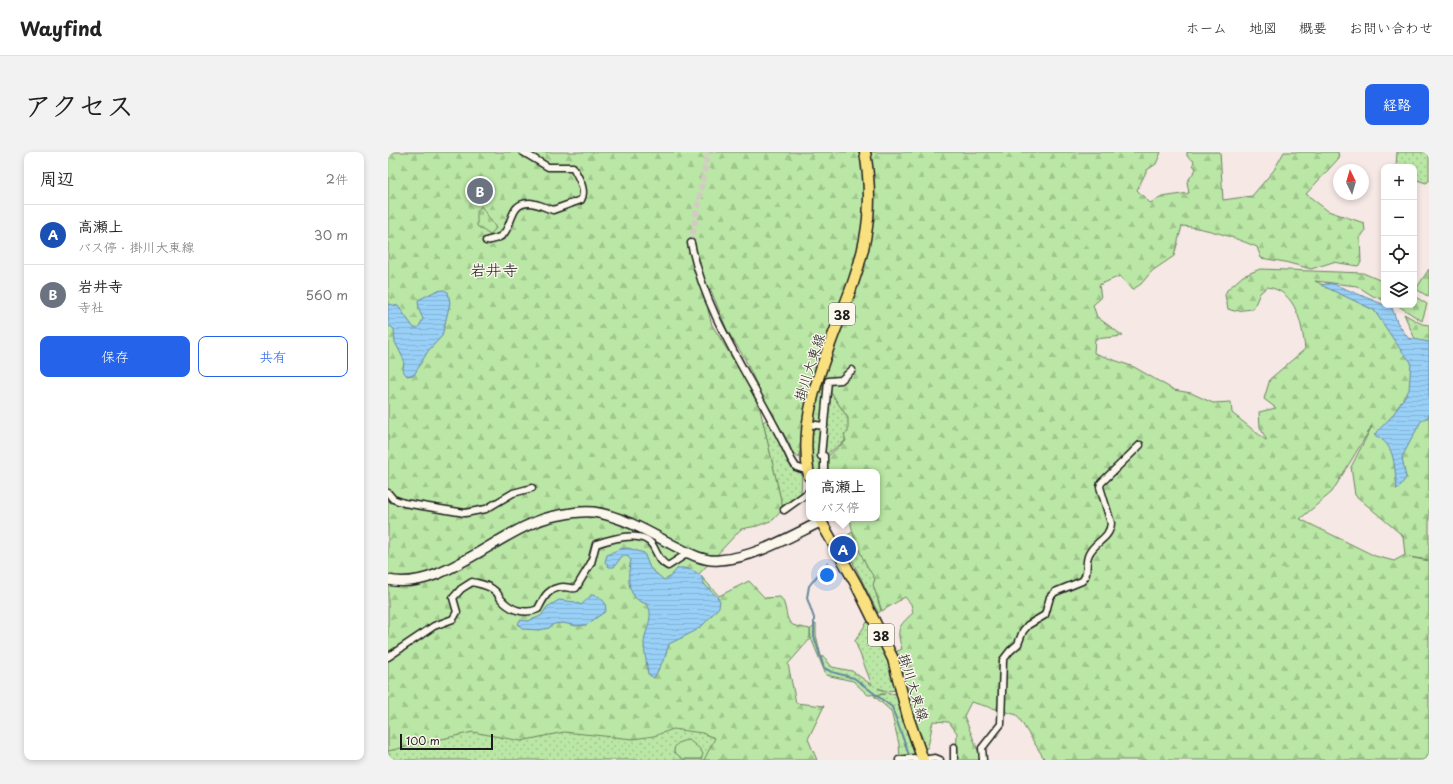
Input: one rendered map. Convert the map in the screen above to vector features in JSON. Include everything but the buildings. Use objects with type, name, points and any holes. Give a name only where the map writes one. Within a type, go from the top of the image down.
[{"type":"main road","name":"掛川大東線","points":[[809,469],[809,414],[819,374],[854,282],[866,235],[870,205],[868,174],[864,152]]},
{"type":"main road","name":"掛川大東線","points":[[820,521],[856,584],[893,659],[917,759]]},
{"type":"street","points":[[486,241],[498,238],[505,233],[511,214],[522,204],[530,202],[553,210],[581,200],[584,196],[584,190],[573,168],[548,168],[523,152]]},
{"type":"street","points":[[691,243],[696,269],[721,331],[738,358],[791,459],[796,467],[806,472]]},
{"type":"street","points":[[824,469],[824,456],[821,456],[828,381],[841,380],[852,370]]},
{"type":"street","points":[[808,424],[824,426]]},
{"type":"street","points":[[983,760],[982,748],[1001,724],[1002,660],[1004,656],[1018,644],[1023,631],[1028,625],[1045,615],[1050,597],[1055,592],[1082,581],[1085,578],[1089,552],[1108,535],[1111,529],[1111,523],[1100,487],[1101,483],[1140,445]]},
{"type":"street","points":[[388,493],[393,499],[404,503],[465,513],[486,509],[513,493],[532,488]]},
{"type":"street","points":[[784,510],[806,494]]},
{"type":"street","points":[[388,580],[415,580],[435,575],[536,520],[561,514],[592,512],[616,518],[634,525],[688,553],[718,560],[736,557],[770,545],[817,521]]},
{"type":"street","points":[[388,656],[434,626],[452,619],[457,612],[453,598],[461,589],[472,582],[486,585],[495,591],[502,600],[518,611],[531,612],[538,609],[545,594],[554,589],[564,587],[576,588],[590,563],[596,544],[612,539],[634,537],[646,540],[652,544],[661,562],[668,566],[688,553]]},
{"type":"street","points":[[954,747],[954,760]]},
{"type":"street","points":[[899,760],[936,758],[940,760]]},
{"type":"green space","points":[[388,152],[1161,152],[1156,164],[1147,170],[1137,190],[1150,203],[1162,197],[1189,193],[1187,182],[1196,169],[1193,165],[1194,161],[1187,156],[1187,152],[1220,152],[1223,200],[1252,196],[1274,170],[1284,152],[1338,152],[1339,158],[1306,194],[1328,211],[1364,223],[1365,231],[1360,238],[1361,263],[1358,266],[1333,262],[1311,269],[1285,262],[1261,258],[1257,247],[1248,243],[1210,231],[1182,226],[1174,256],[1152,271],[1141,284],[1132,290],[1120,276],[1099,285],[1101,298],[1093,305],[1097,317],[1123,336],[1095,339],[1094,353],[1134,367],[1174,390],[1191,393],[1213,403],[1231,402],[1232,413],[1267,441],[1260,427],[1259,412],[1276,408],[1264,399],[1270,379],[1305,349],[1304,340],[1300,320],[1296,310],[1285,295],[1277,290],[1267,287],[1260,293],[1253,309],[1234,311],[1228,309],[1225,295],[1227,290],[1243,276],[1260,269],[1363,273],[1381,281],[1381,299],[1373,296],[1357,286],[1315,281],[1374,310],[1407,356],[1415,339],[1404,314],[1422,324],[1429,325],[1429,560],[1409,557],[1429,561],[1429,760],[1045,760],[1017,715],[971,702],[964,716],[982,760],[956,760],[957,733],[949,722],[933,721],[928,747],[925,749],[916,726],[895,652],[902,649],[899,633],[901,625],[913,613],[911,604],[905,597],[882,611],[873,585],[875,579],[859,550],[851,526],[850,521],[880,521],[880,469],[824,469],[824,456],[829,455],[846,441],[844,434],[848,432],[848,418],[827,387],[811,394],[806,409],[799,458],[793,454],[789,443],[775,419],[774,414],[766,404],[744,357],[727,330],[710,288],[708,310],[712,325],[747,382],[760,409],[783,509],[773,520],[757,526],[741,529],[699,574],[719,596],[749,581],[765,598],[780,597],[784,604],[790,623],[795,626],[810,629],[810,639],[788,664],[796,703],[824,706],[808,739],[817,760],[704,760],[715,738],[702,733],[673,729],[654,736],[633,739],[564,732],[521,741],[473,732],[388,751]],"holes":[[[1372,426],[1351,467],[1355,495],[1403,536],[1405,555],[1394,561],[1375,556],[1300,519],[1332,492]]]},
{"type":"green space","points":[[1397,152],[1429,152],[1429,181],[1426,183],[1417,180],[1417,164],[1396,164]]},
{"type":"green space","points":[[481,206],[496,228],[490,235],[477,226],[477,212]]},
{"type":"green space","points":[[1429,269],[1429,297],[1417,290]]},
{"type":"green space","points":[[1417,298],[1427,304],[1422,321],[1402,308],[1417,308]]},
{"type":"green space","points":[[827,387],[848,418],[849,432],[845,435],[845,441],[824,456],[822,469],[813,469],[811,441],[818,391]]},
{"type":"green space","points":[[768,419],[788,463],[802,473],[801,496],[783,509],[763,422]]},
{"type":"green space","points":[[852,532],[875,579],[874,586],[881,611],[878,613],[842,540]]},
{"type":"green space","points":[[867,622],[878,636],[882,645],[896,690],[886,691],[878,688],[889,694],[899,693],[919,760],[900,760],[899,744],[891,711],[874,696],[885,694],[868,695],[853,681],[826,675],[811,638],[810,630],[816,624],[816,635],[821,656],[825,658],[832,667],[852,671],[872,685],[855,641]]},
{"type":"green space","points":[[727,722],[739,760],[388,760],[388,728]]},
{"type":"green space","points":[[689,740],[700,749],[703,754],[701,759],[683,759],[674,752],[675,746],[678,743]]},
{"type":"water","points":[[1331,283],[1381,303],[1381,308],[1392,308],[1397,322],[1408,338],[1429,342],[1429,416],[1421,421],[1402,457],[1406,478],[1397,490],[1391,451],[1387,444],[1374,435],[1392,416],[1409,390],[1411,362],[1400,349],[1374,310],[1321,285]]},
{"type":"water","points":[[444,290],[448,292],[450,303],[442,336],[428,351],[414,375],[407,376],[403,371],[404,360],[395,342],[394,329],[390,326],[388,327],[388,304],[398,306],[414,328],[418,328],[423,319],[419,310],[418,300],[436,291]]},
{"type":"water","points":[[628,548],[644,553],[650,568],[664,580],[670,577],[678,568],[696,572],[701,576],[705,585],[717,596],[720,601],[719,607],[704,624],[695,631],[669,644],[665,657],[654,678],[648,674],[644,647],[650,613],[647,604],[635,597],[632,592],[629,580],[631,560],[627,556],[622,556],[614,567],[609,567],[605,562],[607,555],[619,549]]},
{"type":"water","points":[[592,595],[600,597],[605,603],[606,611],[586,625],[577,626],[563,623],[554,624],[549,628],[539,630],[523,629],[518,624],[520,620],[528,621],[541,616],[547,607],[559,600],[575,602],[581,605]]},
{"type":"waterway","points":[[828,562],[809,586],[807,598],[814,618],[814,636],[824,668],[832,672],[854,678],[892,707],[910,758]]},
{"type":"tunnel","points":[[691,243],[708,152]]},
{"type":"place","name":"岩井寺","points":[[480,191]]},
{"type":"place","name":"高瀬上","points":[[843,549]]},
{"type":"district","name":"岩井寺","points":[[494,269]]}]
